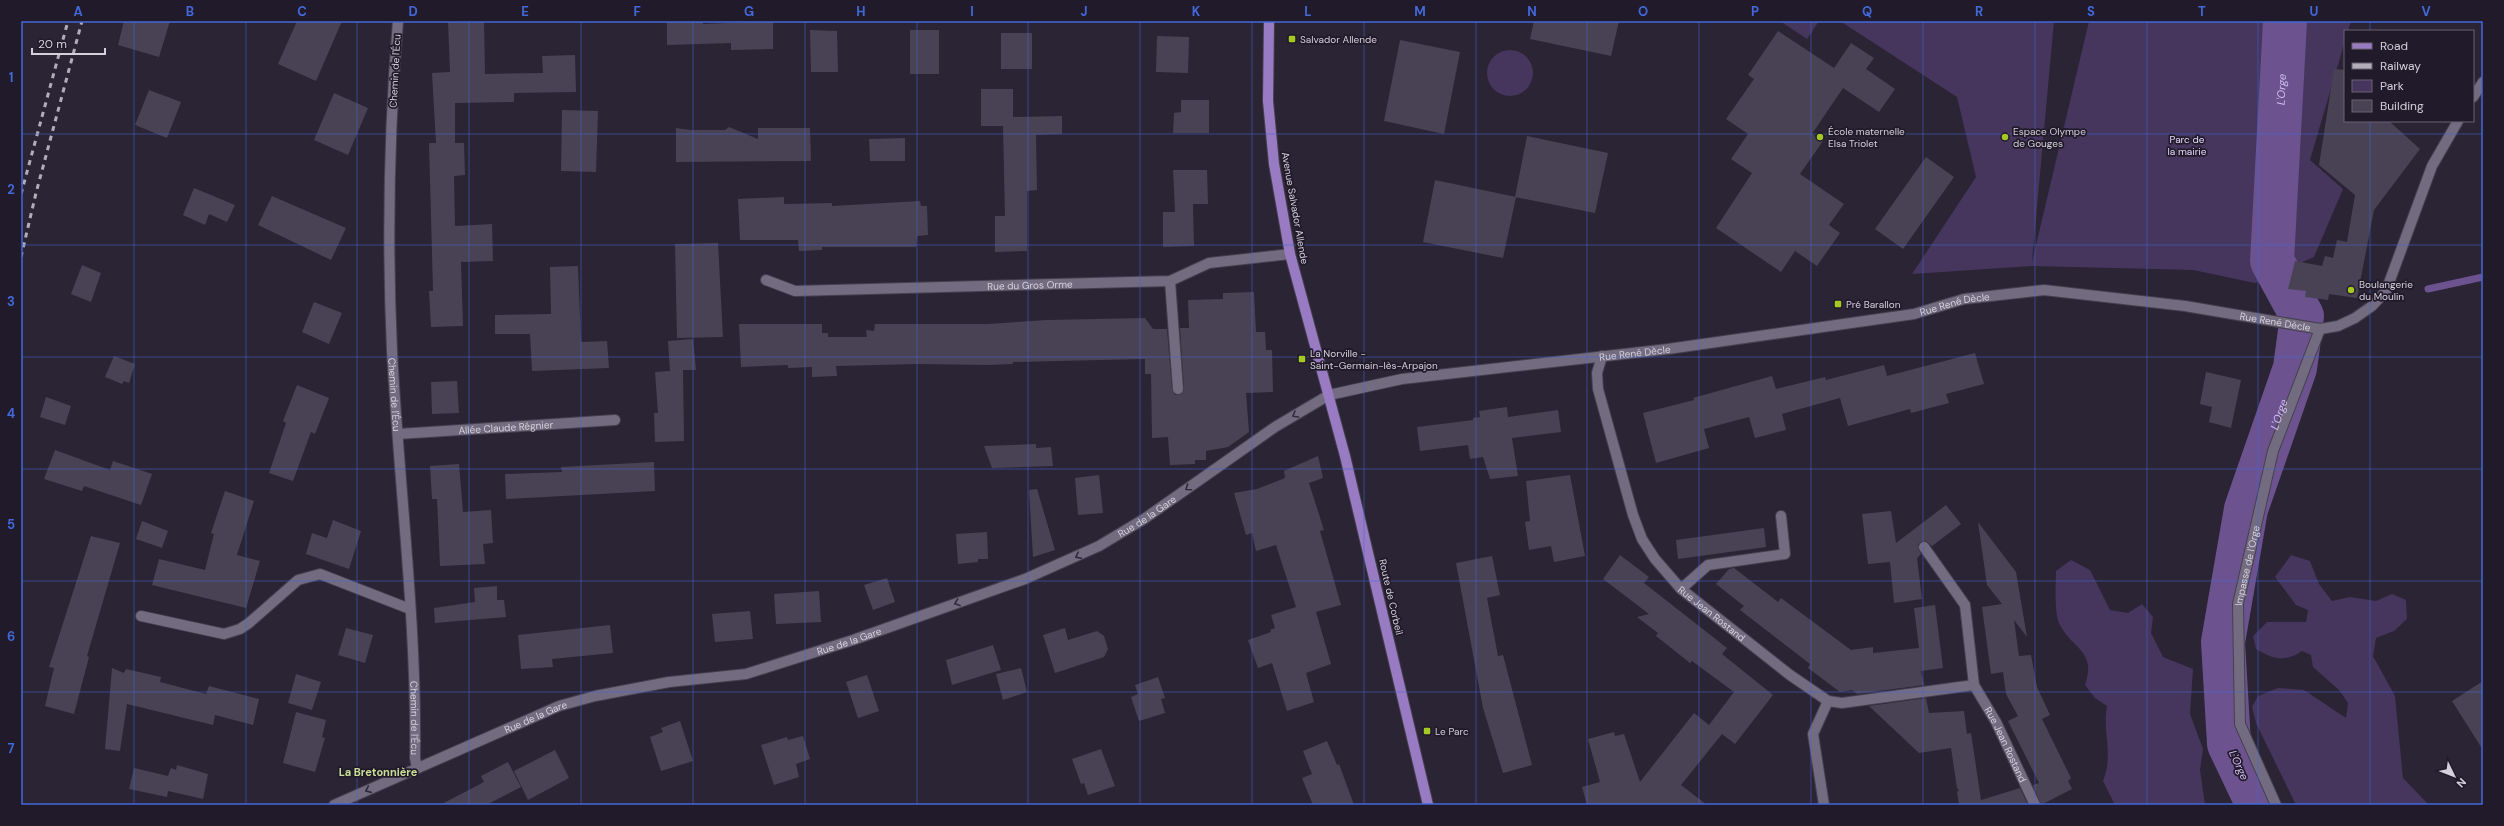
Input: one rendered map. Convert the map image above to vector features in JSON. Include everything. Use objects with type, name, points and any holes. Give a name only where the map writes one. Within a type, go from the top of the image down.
[{"type":"main road","name":"Avenue Salvador Allende","points":[[1269,21],[1268,101],[1274,164],[1290,254],[1329,395]]},
{"type":"main road","name":"Route de Corbeil","points":[[1329,395],[1428,805]]},
{"type":"street","name":"Chemin de l'Écu","points":[[398,21],[388,235],[392,350],[416,693],[415,758],[417,768]]},
{"type":"street","points":[[2474,96],[2483,82]]},
{"type":"street","name":"Rue René Dècle","points":[[1329,395],[1402,379],[1602,356],[1914,314],[1964,299],[2044,290],[2092,297],[2146,300],[2234,314],[2301,327],[2320,329],[2338,326],[2355,318],[2372,306],[2386,291],[2432,166],[2457,122]]},
{"type":"street","name":"Rue du Gros Orme","points":[[766,280],[795,291],[1170,282],[1209,263],[1290,254]]},
{"type":"street","points":[[1170,282],[1178,389]]},
{"type":"street","name":"Impasse de l'Orge","points":[[2276,805],[2240,724],[2238,604],[2273,451],[2320,329]]},
{"type":"street","name":"Rue Jean Rostand","points":[[1602,356],[1597,373],[1598,389],[1633,515],[1642,539],[1655,559],[1681,590],[1790,675],[1828,701]]},
{"type":"street","name":"Rue de la Gare","points":[[334,805],[559,706],[595,696],[669,682],[746,674],[852,640],[1025,579],[1099,546],[1150,514],[1275,427],[1329,395]]},
{"type":"street","name":"Allée Claude Régnier","points":[[398,434],[614,420]]},
{"type":"street","points":[[1681,590],[1708,565],[1785,554],[1781,516]]},
{"type":"street","name":"Rue Jean Rostand","points":[[1924,547],[1965,605],[1974,685],[1996,722],[2035,805]]},
{"type":"street","points":[[141,616],[224,634],[240,630],[298,580],[320,574],[410,609]]},
{"type":"street","points":[[1824,805],[1814,734],[1828,701],[1856,703],[1974,685]]},
{"type":"green space","points":[[1780,21],[1819,21],[1807,39]]},
{"type":"green space","name":"Parc de la mairie","points":[[1840,21],[2054,21],[2032,262],[2089,21],[2351,21],[2348,30],[2344,30],[2344,44],[2310,160],[2343,189],[2314,257],[2255,283],[2193,270],[2032,266],[1912,274],[1976,177],[1957,97]]},
{"type":"green space","points":[[1515,50],[1527,56],[1532,64],[1532,82],[1527,90],[1519,95],[1505,96],[1493,90],[1488,82],[1487,68],[1493,56],[1501,51]]},
{"type":"green space","points":[[2291,555],[2310,561],[2319,584],[2332,601],[2350,597],[2376,601],[2392,594],[2406,600],[2407,619],[2394,631],[2376,638],[2373,656],[2395,696],[2403,778],[2429,805],[2296,805],[2256,723],[2252,707],[2258,696],[2278,688],[2304,690],[2346,718],[2348,703],[2339,690],[2313,667],[2311,655],[2302,651],[2290,657],[2279,658],[2273,657],[2256,649],[2253,636],[2267,622],[2306,622],[2308,610],[2296,605],[2275,577]]},
{"type":"green space","points":[[2071,560],[2090,570],[2110,610],[2128,613],[2142,604],[2153,617],[2151,633],[2163,657],[2193,669],[2190,714],[2203,749],[2200,770],[2205,805],[2115,805],[2103,781],[2108,762],[2106,725],[2107,706],[2095,698],[2085,685],[2088,673],[2088,664],[2081,651],[2064,632],[2057,618],[2056,571]]},
{"type":"building","points":[[124,21],[170,21],[159,57],[118,45]]},
{"type":"building","points":[[297,21],[342,21],[316,81],[278,64]]},
{"type":"building","points":[[448,21],[484,21],[485,74],[543,73],[542,56],[575,55],[576,92],[514,93],[514,102],[455,103],[455,143],[464,143],[465,175],[454,176],[455,226],[492,224],[493,261],[461,262],[463,326],[431,327],[429,291],[433,291],[429,143],[436,143],[432,73],[450,72]]},
{"type":"building","points":[[667,21],[703,21],[703,24],[773,21],[773,49],[731,50],[731,43],[667,45]]},
{"type":"building","points":[[1534,21],[1619,21],[1611,56],[1530,39]]},
{"type":"building","points":[[810,30],[837,31],[838,72],[811,72]]},
{"type":"building","points":[[910,30],[939,30],[939,74],[910,74]]},
{"type":"building","points":[[1778,31],[1834,68],[1851,43],[1874,58],[1866,69],[1895,89],[1879,112],[1843,88],[1812,134],[1823,141],[1800,174],[1844,204],[1829,225],[1840,233],[1817,266],[1795,251],[1781,272],[1716,228],[1752,173],[1731,159],[1748,134],[1726,119],[1754,79],[1748,75]]},
{"type":"building","points":[[1001,33],[1032,33],[1032,69],[1001,69]]},
{"type":"building","points":[[1157,36],[1189,37],[1188,73],[1156,72]]},
{"type":"building","points":[[1400,40],[1460,52],[1444,134],[1384,121]]},
{"type":"building","points":[[2334,69],[2344,70],[2344,122],[2390,122],[2420,149],[2374,210],[2357,298],[2329,294],[2328,300],[2305,297],[2306,291],[2288,289],[2295,261],[2322,266],[2325,256],[2333,258],[2337,240],[2347,242],[2355,195],[2319,165]]},
{"type":"building","points":[[981,89],[1013,89],[1013,117],[1062,116],[1062,134],[1036,135],[1037,190],[1027,191],[1027,251],[995,252],[995,216],[1005,216],[1003,126],[981,126]]},
{"type":"building","points":[[149,90],[181,102],[167,138],[135,125]]},
{"type":"building","points":[[334,93],[368,108],[348,155],[314,140]]},
{"type":"building","points":[[1181,100],[1209,100],[1209,133],[1173,133],[1174,113],[1181,112]]},
{"type":"building","points":[[562,110],[598,111],[596,172],[561,171]]},
{"type":"building","points":[[729,127],[758,139],[758,128],[810,128],[811,161],[676,162],[676,128],[690,130],[725,130]]},
{"type":"building","points":[[1527,136],[1608,153],[1595,213],[1515,197]]},
{"type":"building","points":[[905,138],[905,161],[870,161],[869,139]]},
{"type":"building","points":[[1926,157],[1954,177],[1903,249],[1875,229]]},
{"type":"building","points":[[1173,170],[1207,170],[1208,204],[1193,204],[1194,246],[1163,247],[1163,212],[1175,212]]},
{"type":"building","points":[[1435,180],[1516,197],[1503,258],[1423,242]]},
{"type":"building","points":[[194,188],[235,205],[227,222],[209,214],[205,225],[183,215]]},
{"type":"building","points":[[272,196],[346,228],[331,260],[258,225]]},
{"type":"building","points":[[784,197],[784,204],[832,203],[832,206],[920,201],[921,206],[927,206],[928,235],[917,236],[916,247],[822,247],[822,250],[799,251],[798,240],[740,240],[738,199]]},
{"type":"building","points":[[718,243],[723,337],[677,338],[675,244]]},
{"type":"building","points":[[82,265],[101,273],[91,302],[71,294]]},
{"type":"building","points":[[578,266],[581,342],[607,341],[609,368],[532,371],[530,334],[495,334],[495,315],[551,314],[550,267]]},
{"type":"building","points":[[1254,292],[1256,332],[1265,332],[1266,350],[1272,350],[1273,392],[1246,393],[1249,432],[1228,447],[1206,451],[1206,460],[1195,460],[1195,464],[1170,465],[1168,437],[1152,438],[1151,374],[1145,374],[1145,359],[1013,362],[1013,364],[989,365],[917,364],[836,366],[837,376],[812,377],[812,367],[788,368],[788,365],[741,367],[739,324],[822,324],[822,333],[828,333],[828,337],[867,337],[866,330],[874,331],[875,324],[988,324],[1047,320],[1145,318],[1153,329],[1167,329],[1172,389],[1175,395],[1179,395],[1184,389],[1180,328],[1189,328],[1188,300],[1223,299],[1223,293]]},
{"type":"building","points":[[314,302],[342,313],[329,344],[302,332]]},
{"type":"building","points":[[693,339],[696,370],[683,370],[684,441],[655,442],[654,413],[658,413],[655,372],[670,371],[668,341]]},
{"type":"building","points":[[1975,353],[1984,384],[1946,394],[1949,403],[1911,413],[1910,409],[1848,426],[1840,398],[1782,414],[1786,430],[1755,438],[1749,417],[1704,429],[1709,448],[1656,463],[1643,413],[1694,400],[1693,398],[1772,376],[1776,389],[1825,377],[1826,380],[1884,365],[1887,376]]},
{"type":"building","points":[[114,356],[135,364],[129,383],[124,381],[122,384],[105,377]]},
{"type":"building","points":[[2206,372],[2241,380],[2231,428],[2209,422],[2212,407],[2200,404]]},
{"type":"building","points":[[457,381],[459,413],[432,414],[431,382]]},
{"type":"building","points":[[297,385],[329,398],[315,434],[311,432],[293,481],[269,473],[286,423],[283,421]]},
{"type":"building","points":[[46,397],[71,406],[65,425],[40,417]]},
{"type":"building","points":[[1507,407],[1508,417],[1558,410],[1561,432],[1512,438],[1518,476],[1490,479],[1483,457],[1470,459],[1468,445],[1420,451],[1417,427],[1473,420],[1473,418],[1480,417],[1479,411]]},
{"type":"building","points":[[1036,444],[1036,448],[1051,447],[1053,466],[992,468],[984,446]]},
{"type":"building","points":[[55,450],[110,470],[113,461],[152,474],[141,505],[84,486],[82,491],[44,479]]},
{"type":"building","points":[[1318,456],[1323,478],[1309,483],[1324,530],[1320,531],[1341,605],[1316,612],[1331,664],[1306,673],[1314,702],[1287,711],[1272,663],[1258,668],[1248,640],[1271,632],[1270,630],[1275,628],[1271,615],[1296,607],[1276,545],[1256,551],[1252,533],[1246,535],[1234,493],[1257,489],[1285,478],[1284,471]]},
{"type":"building","points":[[654,462],[655,491],[506,499],[505,474],[562,472],[561,467]]},
{"type":"building","points":[[459,464],[463,512],[491,510],[493,543],[483,544],[485,564],[440,566],[437,499],[432,499],[430,466]]},
{"type":"building","points":[[1099,475],[1103,513],[1078,515],[1075,478]]},
{"type":"building","points":[[1570,475],[1585,556],[1554,562],[1551,546],[1529,550],[1525,522],[1530,521],[1526,481]]},
{"type":"building","points":[[1037,489],[1055,550],[1033,557],[1029,490]]},
{"type":"building","points":[[225,491],[254,501],[237,555],[260,561],[246,608],[152,585],[159,559],[205,570],[214,534],[211,533]]},
{"type":"building","points":[[1946,505],[1961,524],[1932,546],[1926,541],[1918,544],[1921,554],[1917,558],[1922,599],[1894,603],[1890,562],[1868,564],[1862,514],[1891,511],[1896,543]]},
{"type":"building","points":[[333,520],[361,531],[349,569],[306,554],[312,533],[327,538]]},
{"type":"building","points":[[142,521],[168,531],[162,548],[136,539]]},
{"type":"building","points":[[1978,522],[2016,572],[2027,637],[2014,620],[2019,656],[2031,655],[2037,687],[2050,715],[2042,719],[2071,778],[2068,781],[2072,789],[2041,805],[2033,785],[2039,783],[2008,721],[2018,716],[2006,694],[2003,672],[1991,674],[1982,607],[2002,604],[1987,585]]},
{"type":"building","points":[[1764,528],[1766,547],[1678,559],[1676,540]]},
{"type":"building","points":[[987,532],[988,559],[978,559],[978,562],[958,564],[956,534]]},
{"type":"building","points":[[91,536],[120,543],[87,656],[89,657],[74,714],[45,706],[54,668],[49,667]]},
{"type":"building","points":[[1620,555],[1649,577],[1644,583],[1727,648],[1722,654],[1773,695],[1735,744],[1722,734],[1681,785],[1707,805],[1587,805],[1582,787],[1600,782],[1588,739],[1614,732],[1615,736],[1624,734],[1640,782],[1694,713],[1709,725],[1734,692],[1692,661],[1690,663],[1656,636],[1658,633],[1637,617],[1649,614],[1603,579]]},
{"type":"building","points":[[1492,556],[1500,595],[1487,598],[1498,656],[1503,655],[1532,765],[1503,773],[1483,708],[1456,563]]},
{"type":"building","points":[[1734,568],[1778,602],[1781,598],[1851,650],[1873,647],[1873,653],[1919,648],[1914,608],[1935,605],[1943,668],[1921,671],[1924,685],[1857,694],[1852,690],[1840,692],[1808,668],[1810,664],[1740,610],[1744,606],[1716,584],[1729,569]]},
{"type":"building","points":[[887,578],[895,602],[873,610],[864,585]]},
{"type":"building","points":[[497,586],[497,600],[504,600],[506,617],[435,623],[434,608],[475,602],[474,588]]},
{"type":"building","points":[[819,591],[821,622],[776,624],[774,594]]},
{"type":"building","points":[[750,611],[753,639],[715,642],[712,614]]},
{"type":"building","points":[[610,625],[613,653],[552,659],[553,667],[521,669],[518,635]]},
{"type":"building","points":[[346,628],[373,635],[365,663],[338,655]]},
{"type":"building","points":[[1065,628],[1068,640],[1097,631],[1104,636],[1108,649],[1104,657],[1055,673],[1043,635]]},
{"type":"building","points":[[993,645],[1001,670],[952,685],[946,660]]},
{"type":"building","points":[[112,668],[124,673],[126,669],[161,677],[160,682],[206,694],[209,686],[259,699],[253,725],[215,715],[213,725],[127,704],[120,751],[105,749]]},
{"type":"building","points":[[1021,668],[1027,692],[1003,700],[996,674]]},
{"type":"building","points":[[296,674],[321,682],[312,710],[288,703]]},
{"type":"building","points":[[867,675],[879,711],[858,718],[846,682]]},
{"type":"building","points":[[1158,677],[1165,698],[1161,699],[1165,713],[1139,721],[1131,697],[1138,694],[1135,685]]},
{"type":"building","points":[[2483,681],[2483,750],[2452,701]]},
{"type":"building","points":[[1926,698],[1929,713],[1964,711],[1967,734],[1971,733],[1981,800],[2020,788],[2028,805],[1959,805],[1957,792],[1959,790],[1957,788],[1951,748],[1919,753],[1869,706]]},
{"type":"building","points":[[296,712],[326,720],[322,737],[325,738],[315,772],[283,763]]},
{"type":"building","points":[[680,721],[693,761],[661,771],[650,737],[663,732],[661,728]]},
{"type":"building","points":[[803,736],[810,759],[796,764],[799,777],[774,785],[761,745],[787,737],[788,740]]},
{"type":"building","points":[[1327,741],[1337,765],[1339,764],[1354,805],[1313,805],[1302,778],[1312,774],[1303,751]]},
{"type":"building","points":[[1101,749],[1115,786],[1088,795],[1084,783],[1081,784],[1072,759]]},
{"type":"building","points":[[555,750],[569,778],[528,800],[514,771]]},
{"type":"building","points":[[508,762],[521,787],[486,805],[440,805],[484,782],[481,776]]},
{"type":"building","points":[[177,765],[208,774],[203,799],[168,791],[167,797],[129,789],[134,768],[168,776],[171,768],[176,770]]},
{"type":"waterway","name":"L'Orge","points":[[2258,805],[2229,744],[2223,642],[2246,509],[2295,368],[2302,316],[2272,261],[2285,21]]},
{"type":"waterway","points":[[2428,289],[2483,277]]},
{"type":"railway","points":[[21,194],[68,21]]},
{"type":"railway","points":[[21,257],[36,193],[82,21]]},
{"type":"place","name":"Salvador Allende","points":[[1292,39]]},
{"type":"place","name":"École maternelle Elsa Triolet","points":[[1820,137]]},
{"type":"place","name":"Espace Olympe de Gouges","points":[[2005,137]]},
{"type":"place","name":"Boulangerie du Moulin","points":[[2351,290]]},
{"type":"place","name":"Pré Barallon","points":[[1838,304]]},
{"type":"place","name":"La Norville - Saint-Germain-lès-Arpajon","points":[[1302,359]]},
{"type":"place","name":"Le Parc","points":[[1427,731]]},
{"type":"district","name":"La Bretonnière","points":[[378,772]]}]
